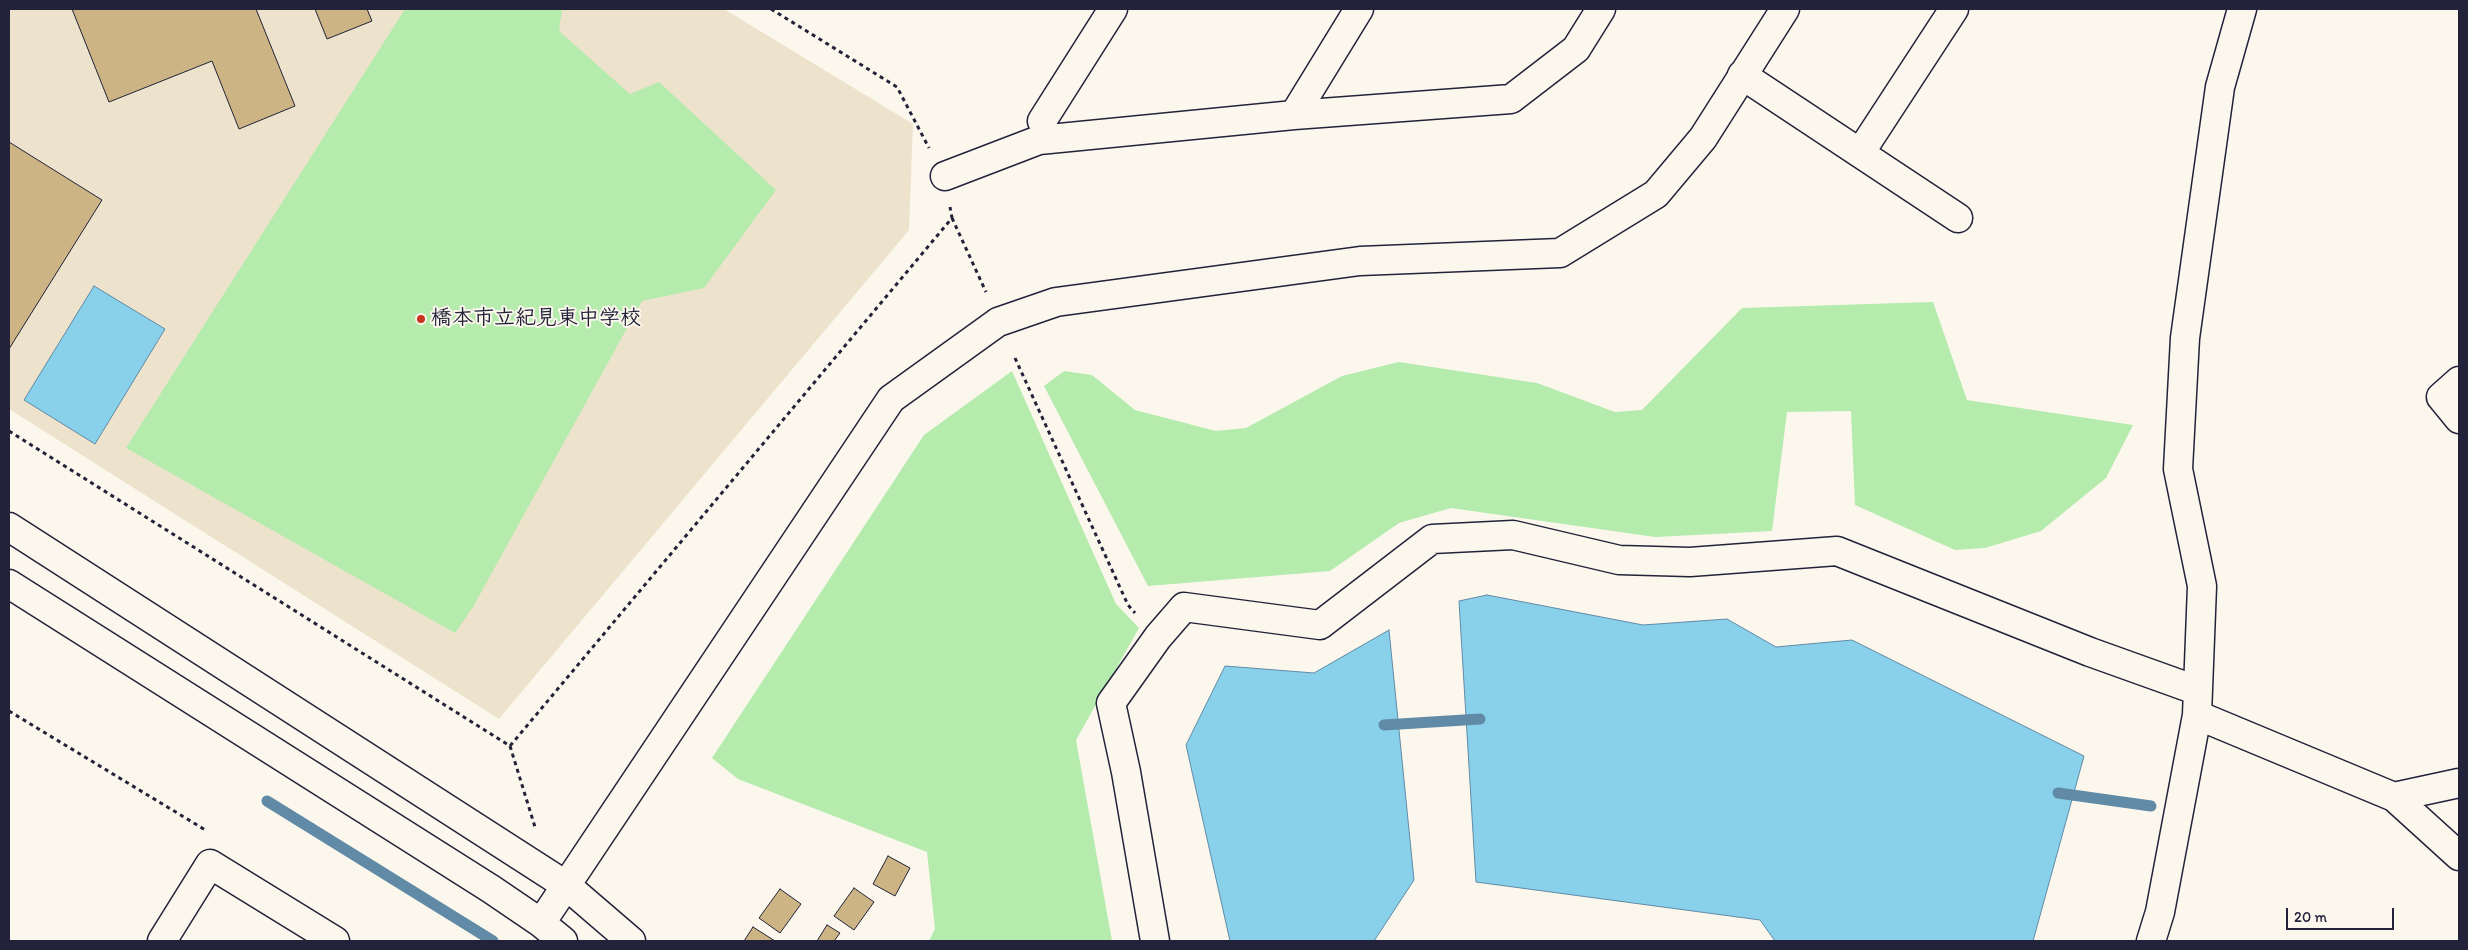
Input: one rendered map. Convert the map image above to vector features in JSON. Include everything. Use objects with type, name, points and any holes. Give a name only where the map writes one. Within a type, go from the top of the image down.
[{"type":"street","points":[[1042,121],[1113,9]]},
{"type":"street","points":[[1294,115],[1359,9]]},
{"type":"street","points":[[945,176],[1040,140],[1294,115],[1511,99],[1576,49],[1601,9]]},
{"type":"street","points":[[541,923],[891,399],[998,322],[1056,302],[1360,261],[1560,253],[1656,194],[1703,138],[1785,9]]},
{"type":"street","points":[[1860,153],[1954,9]]},
{"type":"street","points":[[2151,941],[2160,912],[2196,702],[2202,586],[2178,469],[2185,338],[2220,87],[2242,9]]},
{"type":"street","points":[[1742,76],[1958,218]]},
{"type":"street","points":[[2459,381],[2440,397],[2459,419]]},
{"type":"street","points":[[9,527],[567,886],[631,941]]},
{"type":"street","points":[[1155,941],[1126,772],[1111,703],[1158,637],[1184,607],[1320,625],[1432,539],[1513,535],[1619,560],[1690,562],[1837,551],[2081,648],[2394,797],[2459,856]]},
{"type":"street","points":[[9,584],[541,923],[563,941]]},
{"type":"street","points":[[2394,797],[2459,784]]},
{"type":"street","points":[[162,941],[210,864],[336,941]]},
{"type":"path","points":[[771,9],[896,87],[945,176],[952,218],[987,293]]},
{"type":"path","points":[[510,746],[952,218]]},
{"type":"path","points":[[1015,358],[1128,605],[1158,637]]},
{"type":"path","points":[[9,431],[510,746],[535,828]]},
{"type":"path","points":[[9,710],[207,830],[210,864]]},
{"type":"shaded area","name":"橋本市立紀見東中学校","points":[[9,9],[724,9],[913,124],[909,230],[499,719],[9,409]]},
{"type":"green space","points":[[405,9],[562,9],[559,31],[630,94],[659,82],[776,190],[704,288],[642,301],[473,607],[455,633],[126,448]]},
{"type":"green space","points":[[1933,302],[1967,400],[2133,425],[2106,478],[2041,531],[1985,548],[1955,550],[1855,505],[1851,411],[1787,412],[1772,531],[1655,537],[1451,508],[1399,523],[1330,571],[1148,586],[1044,386],[1064,371],[1092,375],[1135,410],[1216,431],[1246,428],[1342,376],[1399,362],[1537,383],[1615,412],[1642,410],[1742,308]]},
{"type":"green space","points":[[1012,371],[1116,604],[1139,628],[1076,740],[1112,941],[929,941],[935,929],[927,852],[738,779],[712,758],[924,435]]},
{"type":"water","points":[[94,286],[165,329],[95,444],[24,400]]},
{"type":"water","points":[[1487,595],[1643,625],[1727,619],[1776,647],[1852,640],[2084,756],[2033,941],[1775,941],[1760,920],[1476,882],[1459,601]]},
{"type":"water","points":[[1389,630],[1414,880],[1374,941],[1230,941],[1186,745],[1225,666],[1314,673]]},
{"type":"building","points":[[72,9],[256,9],[295,106],[239,129],[212,61],[109,102]]},
{"type":"building","points":[[315,9],[367,9],[372,21],[327,39]]},
{"type":"building","points":[[9,142],[102,200],[9,349]]},
{"type":"building","points":[[888,856],[910,868],[895,896],[873,884]]},
{"type":"building","points":[[854,888],[874,902],[854,930],[834,916]]},
{"type":"building","points":[[780,889],[801,904],[780,933],[759,918]]},
{"type":"building","points":[[827,925],[840,933],[834,941],[817,941]]},
{"type":"building","points":[[753,927],[775,941],[744,941]]},
{"type":"waterway","points":[[1384,725],[1480,719]]},
{"type":"waterway","points":[[2058,793],[2151,806]]},
{"type":"waterway","points":[[267,801],[493,941]]},
{"type":"place","name":"橋本市立紀見東中学校","points":[[421,319]]}]
